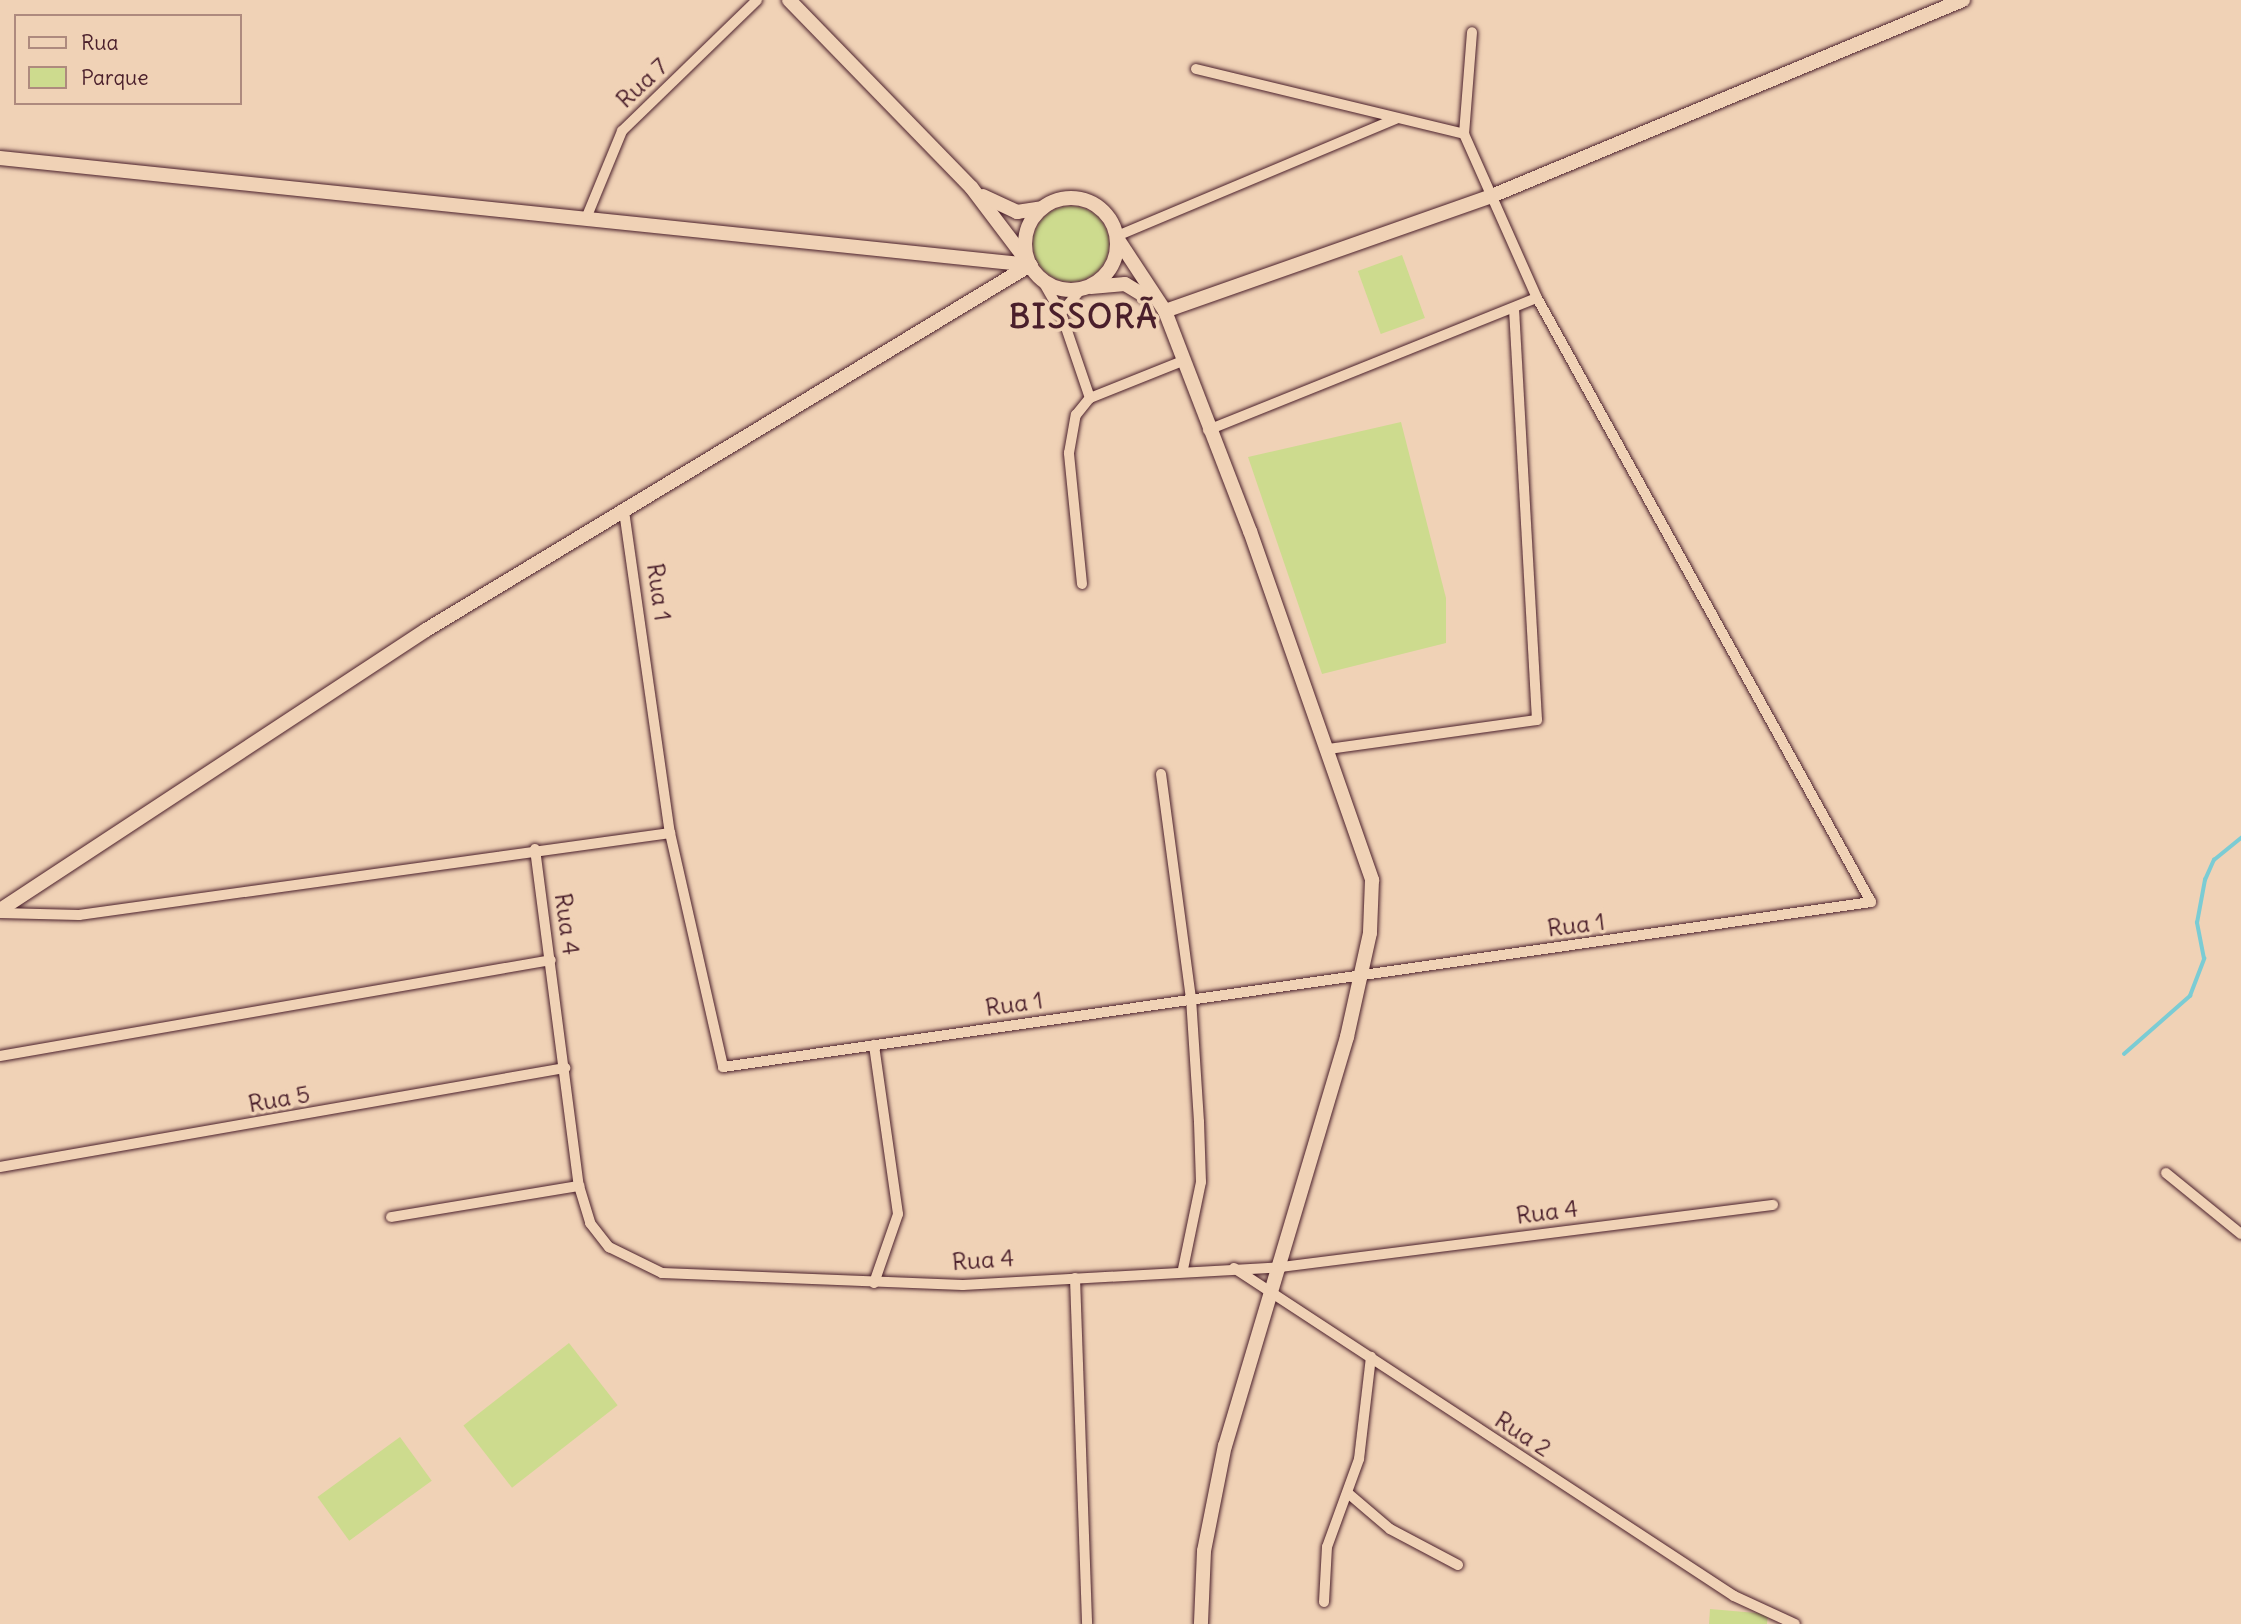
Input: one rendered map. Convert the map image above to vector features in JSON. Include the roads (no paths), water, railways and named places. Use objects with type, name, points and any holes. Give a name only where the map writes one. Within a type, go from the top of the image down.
[{"type":"main road","points":[[789,0],[971,187],[1041,278],[1084,288],[1125,284],[1165,311]]},
{"type":"main road","points":[[1165,311],[1494,195],[1963,0]]},
{"type":"main road","points":[[0,158],[587,216],[1030,265]]},
{"type":"main road","points":[[971,187],[1007,210],[1044,207],[1069,198],[1089,201],[1107,214],[1117,237],[1165,311],[1181,362],[1328,749],[1337,795],[1372,880],[1363,973],[1281,1267],[1225,1445],[1205,1552],[1201,1624]]},
{"type":"main road","points":[[1030,265],[1026,235],[1044,207]]},
{"type":"main road","points":[[1084,288],[1112,267],[1117,237]]},
{"type":"main road","points":[[0,911],[426,630],[1030,265]]},
{"type":"street","name":"Rua 7","points":[[587,216],[622,131],[757,0]]},
{"type":"street","points":[[1208,430],[1514,310],[1537,298],[1494,195],[1464,134],[1472,32]]},
{"type":"street","points":[[1196,69],[1464,134]]},
{"type":"street","points":[[1117,237],[1396,119]]},
{"type":"street","points":[[1041,278],[1061,313],[1090,398]]},
{"type":"street","points":[[1061,313],[1084,288]]},
{"type":"street","name":"Rua 1","points":[[624,511],[670,833],[723,1067],[1871,902],[1537,298]]},
{"type":"street","points":[[1328,749],[1537,720],[1514,310]]},
{"type":"street","points":[[1082,584],[1069,453],[1076,415],[1090,398],[1181,362]]},
{"type":"street","points":[[1161,774],[1191,998],[1201,1182],[1183,1269]]},
{"type":"street","points":[[0,911],[79,915],[536,849],[670,833]]},
{"type":"street","name":"Rua 4","points":[[536,849],[579,1186],[590,1223],[609,1247],[662,1273],[874,1283],[1075,1278],[1183,1269],[1281,1267],[1773,1205]]},
{"type":"street","points":[[0,1056],[551,960]]},
{"type":"street","points":[[874,1045],[898,1214],[874,1283]]},
{"type":"street","name":"Rua 5","points":[[0,1167],[565,1068]]},
{"type":"street","points":[[2166,1173],[2241,1234]]},
{"type":"street","points":[[391,1217],[579,1186]]},
{"type":"street","name":"Rua 2","points":[[1234,1268],[1734,1596],[1796,1624]]},
{"type":"street","points":[[1075,1278],[1079,1517],[1087,1624]]},
{"type":"street","points":[[1324,1602],[1327,1547],[1349,1494],[1371,1357]]},
{"type":"street","points":[[1349,1494],[1390,1529],[1458,1565]]},
{"type":"waterway","points":[[2124,1054],[2190,996],[2204,959],[2197,923],[2205,880],[2214,860],[2241,838]]},
{"type":"district","name":"BISSORÃ","points":[[1084,317]]}]
